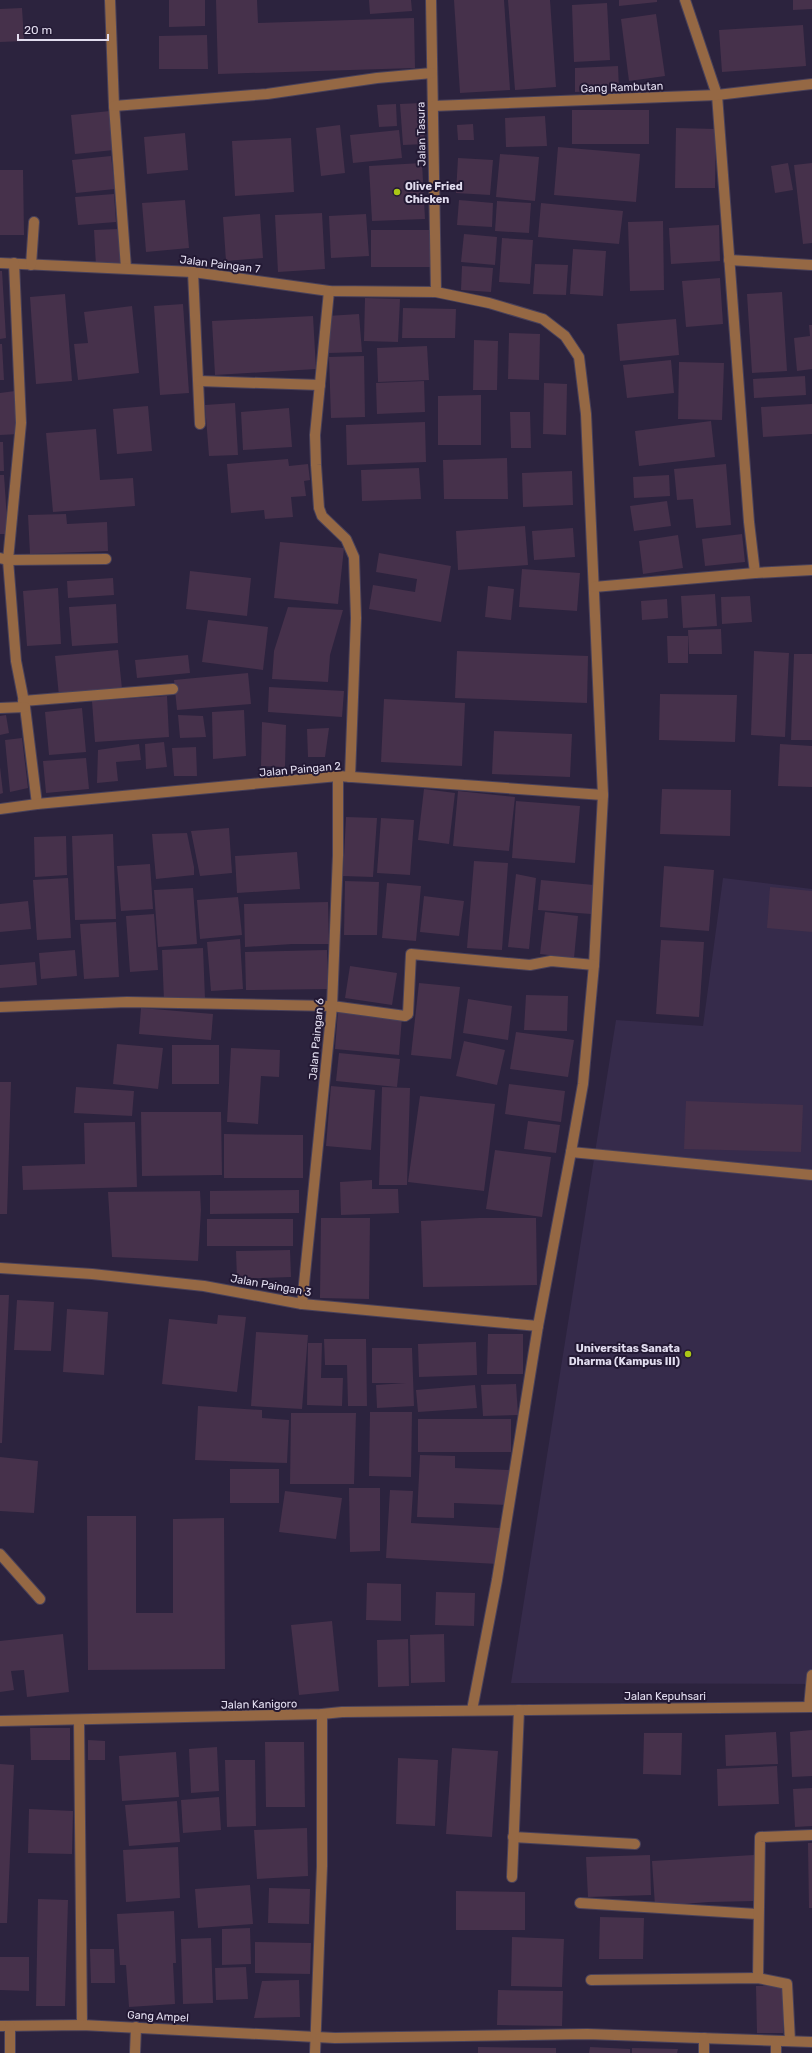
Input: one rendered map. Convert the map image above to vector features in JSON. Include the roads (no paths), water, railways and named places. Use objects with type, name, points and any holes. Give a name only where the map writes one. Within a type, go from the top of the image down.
[{"type":"street","points":[[110,0],[114,106],[126,268]]},
{"type":"street","name":"Jalan Tasura","points":[[431,0],[436,292]]},
{"type":"street","points":[[685,0],[717,95],[748,514],[755,573]]},
{"type":"street","points":[[114,106],[267,94],[376,78],[432,73]]},
{"type":"street","name":"Gang Rambutan","points":[[433,106],[717,95],[812,84]]},
{"type":"street","points":[[31,265],[34,222]]},
{"type":"street","points":[[729,260],[812,265]]},
{"type":"street","name":"Jalan Paingan 7","points":[[0,263],[193,272],[328,291],[436,292],[489,303],[543,318],[565,336],[578,357],[586,414],[603,795],[594,965],[583,1084],[572,1152],[538,1326],[497,1580],[472,1710]]},
{"type":"street","points":[[14,263],[21,423],[4,559],[16,661],[24,704],[37,804]]},
{"type":"street","points":[[193,272],[200,424]]},
{"type":"street","points":[[328,291],[315,435],[319,508],[322,516],[346,539],[354,557],[356,618],[350,777]]},
{"type":"street","points":[[199,381],[320,384]]},
{"type":"street","points":[[4,559],[106,559]]},
{"type":"street","points":[[594,587],[755,573],[812,570]]},
{"type":"street","points":[[0,708],[24,704],[173,689]]},
{"type":"street","name":"Jalan Paingan 2","points":[[0,809],[37,804],[338,776],[603,795]]},
{"type":"street","name":"Jalan Paingan 6","points":[[302,1304],[332,1006],[338,855],[338,776]]},
{"type":"street","points":[[0,1007],[127,1002],[332,1006],[407,1015],[411,954],[530,965],[551,961],[594,965]]},
{"type":"street","points":[[572,1152],[812,1175]]},
{"type":"street","name":"Jalan Paingan 3","points":[[0,1268],[92,1274],[204,1286],[302,1304],[538,1326]]},
{"type":"street","points":[[0,1554],[40,1599]]},
{"type":"street","points":[[810,1707],[812,1675]]},
{"type":"street","name":"Jalan Kepuhsari","points":[[519,1710],[810,1707]]},
{"type":"street","points":[[512,1877],[519,1710]]},
{"type":"street","name":"Jalan Kanigoro","points":[[0,1721],[322,1714],[342,1712],[519,1710]]},
{"type":"street","points":[[315,2053],[322,1866],[322,1714]]},
{"type":"street","points":[[79,1720],[82,2025]]},
{"type":"street","points":[[758,1978],[757,1914],[760,1837],[812,1835]]},
{"type":"street","points":[[513,1837],[635,1844]]},
{"type":"street","points":[[580,1903],[757,1914]]},
{"type":"street","points":[[591,1980],[758,1978],[787,1984],[790,2041]]},
{"type":"street","name":"Gang Ampel","points":[[5,2026],[82,2025],[335,2038],[587,2034],[812,2042]]},
{"type":"street","points":[[5,2026],[10,2053]]},
{"type":"street","points":[[135,2053],[136,2027]]},
{"type":"street","points":[[704,2038],[704,2053]]},
{"type":"street","points":[[776,2040],[776,2053]]},
{"type":"place","name":"Olive Fried Chicken","points":[[397,192]]},
{"type":"place","name":"Universitas Sanata Dharma (Kampus III)","points":[[688,1354]]}]
